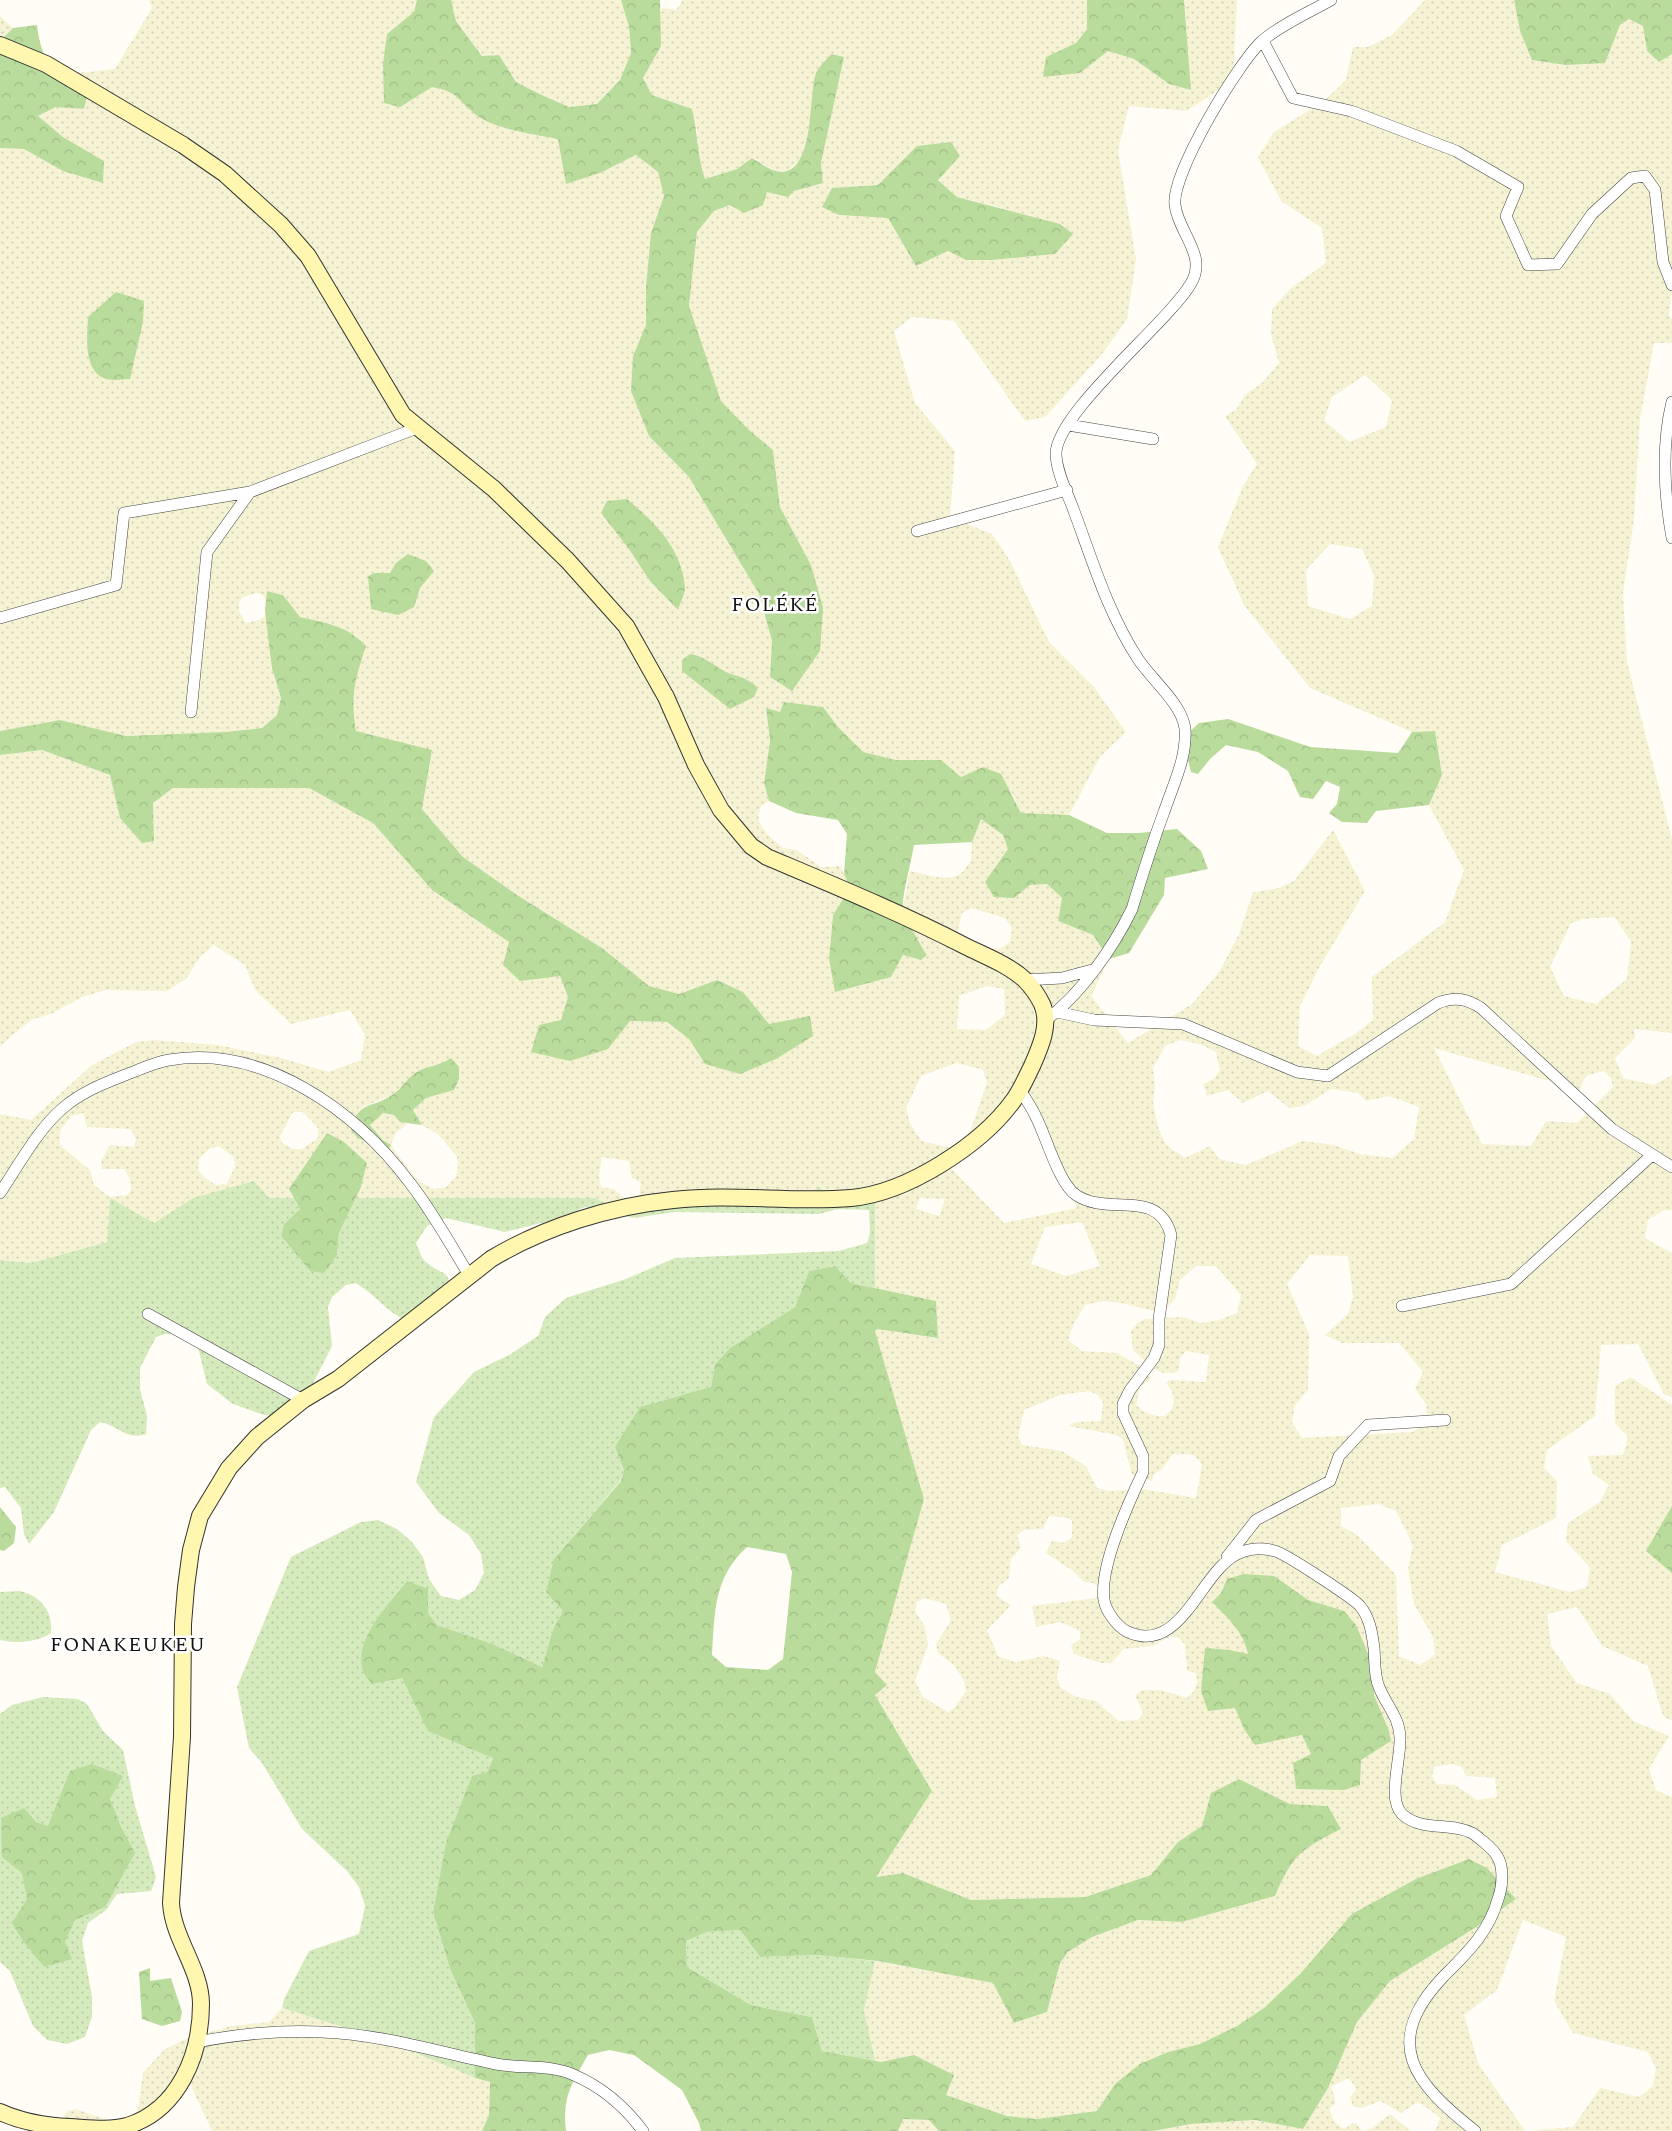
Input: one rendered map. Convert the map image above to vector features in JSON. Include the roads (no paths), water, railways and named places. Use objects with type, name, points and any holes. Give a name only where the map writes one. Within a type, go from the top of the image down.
[{"type":"street","points":[[0,2112],[23,2121],[56,2126],[91,2128],[127,2126],[150,2114],[177,2090],[186,2075],[197,2042],[201,2004],[200,1988],[174,1922],[171,1903],[182,1737],[183,1624],[191,1550],[200,1516],[229,1468],[257,1437],[303,1400],[338,1379],[469,1275],[509,1248],[554,1229],[651,1203],[702,1198],[851,1198],[888,1190],[960,1150],[1000,1117],[1020,1090],[1039,1051],[1052,1016],[1094,969],[1116,938],[1132,909],[1179,770],[1185,742],[1185,726],[1178,711],[1138,660],[1113,616],[1066,490],[1056,460],[1056,448],[1068,425],[1107,376],[1172,309],[1192,284],[1196,272],[1193,246],[1185,234],[1174,204],[1180,181],[1200,134],[1243,63],[1263,40],[1275,30],[1331,0]]},
{"type":"street","points":[[1263,40],[1293,98],[1351,111],[1456,151],[1518,188],[1506,216],[1528,265],[1557,264],[1592,214],[1631,178],[1645,176],[1655,190],[1663,262],[1672,285]]},
{"type":"street","points":[[0,45],[46,64],[144,122],[225,174],[281,225],[308,256],[397,406],[417,428],[494,489],[568,561],[626,626],[666,697],[707,786],[730,822],[751,846],[766,856],[937,932],[1010,969],[1025,980],[1052,1016],[1183,1024],[1283,1066],[1316,1076],[1328,1076],[1438,1003],[1448,999],[1459,998],[1472,1002],[1481,1008],[1612,1129],[1672,1167]]},
{"type":"street","points":[[1672,402],[1665,446],[1665,476],[1672,538]]},
{"type":"street","points":[[1068,425],[1153,440]]},
{"type":"street","points":[[0,618],[116,584],[124,513],[250,492],[417,428]]},
{"type":"street","points":[[917,531],[1066,490]]},
{"type":"street","points":[[191,712],[206,552],[250,492]]},
{"type":"street","points":[[1025,980],[1062,978],[1094,969]]},
{"type":"street","points":[[0,1193],[53,1118],[86,1092],[167,1060],[198,1058],[223,1061],[276,1073],[313,1091],[363,1131],[410,1182],[443,1230],[469,1275]]},
{"type":"street","points":[[1020,1090],[1036,1115],[1065,1182],[1074,1194],[1095,1203],[1144,1207],[1156,1210],[1168,1225],[1171,1235],[1159,1319],[1159,1345],[1154,1358],[1130,1390],[1123,1404],[1123,1413],[1143,1456],[1143,1472],[1105,1570],[1104,1604],[1119,1626],[1129,1632],[1144,1635],[1169,1628],[1184,1617],[1221,1564],[1256,1520],[1330,1481],[1339,1456],[1368,1425],[1446,1420]]},
{"type":"street","points":[[1402,1306],[1511,1284],[1652,1155]]},
{"type":"street","points":[[148,1314],[303,1400]]},
{"type":"street","points":[[1221,1564],[1244,1551],[1261,1549],[1279,1552],[1358,1604],[1372,1631],[1378,1687],[1399,1726],[1400,1760],[1395,1788],[1396,1803],[1401,1814],[1410,1820],[1471,1832],[1497,1855],[1502,1881],[1494,1914],[1484,1932],[1469,1951],[1423,2001],[1412,2023],[1409,2043],[1410,2055],[1418,2075],[1445,2107],[1475,2131]]},
{"type":"street","points":[[197,2042],[271,2032],[323,2032],[436,2049],[515,2067],[561,2070],[589,2083],[618,2102],[643,2131]]},
{"type":"district","name":"FOLÉKÉ","points":[[775,604]]},
{"type":"district","name":"FONAKEUKEU","points":[[128,1644]]}]
